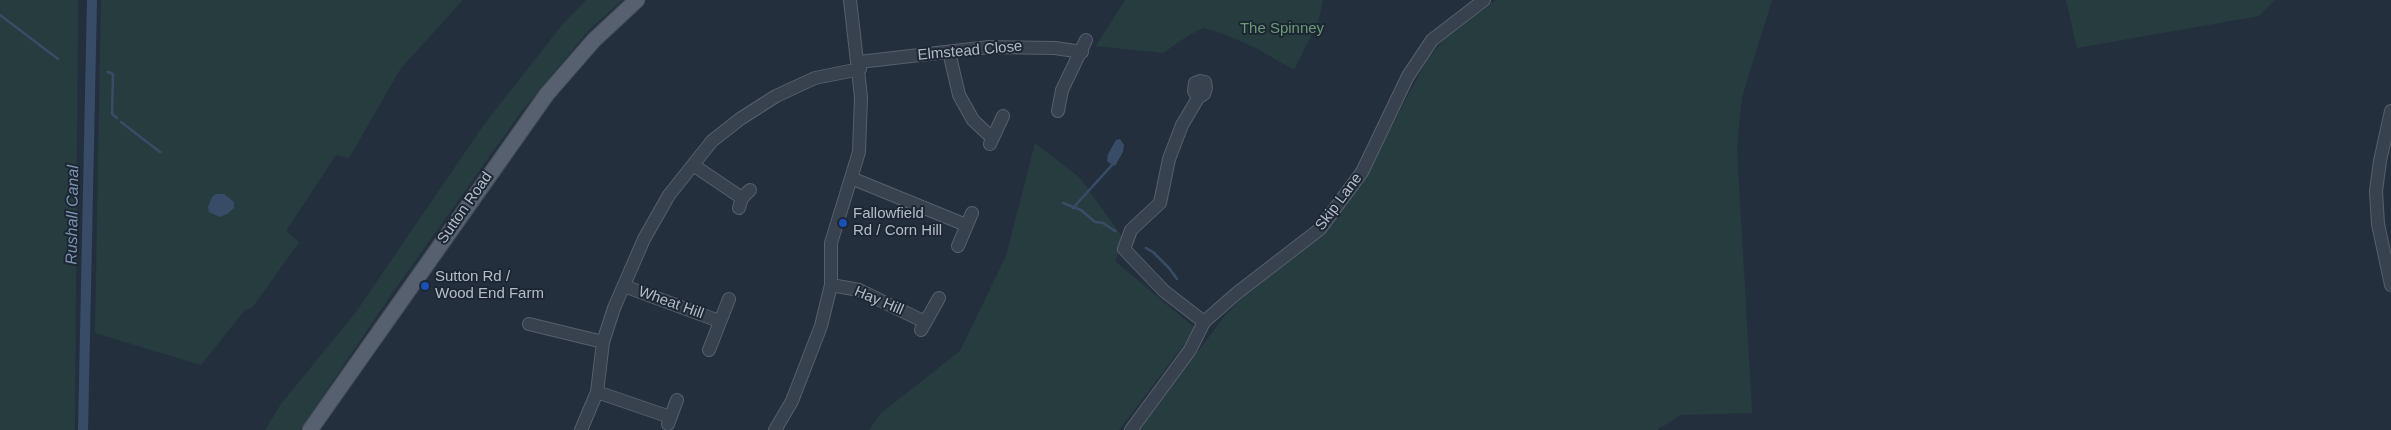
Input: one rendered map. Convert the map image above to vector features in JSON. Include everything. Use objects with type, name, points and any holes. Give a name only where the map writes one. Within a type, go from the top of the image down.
[{"type":"main road","name":"Sutton Road","points":[[310,430],[542,100],[594,40],[637,0]]},
{"type":"street","points":[[775,430],[792,401],[808,364],[821,326],[831,285],[830,243],[859,152],[862,97],[850,0]]},
{"type":"street","name":"Skip Lane","points":[[1131,430],[1190,350],[1204,322],[1237,293],[1320,230],[1362,172],[1408,76],[1432,40],[1484,0]]},
{"type":"street","name":"Elmstead Close","points":[[581,430],[597,392],[603,342],[644,239],[664,202],[712,141],[740,119],[776,96],[816,78],[859,66],[989,47],[1084,46],[1062,90],[1058,111]]},
{"type":"street","points":[[949,52],[959,95],[973,120],[991,141],[1002,116]]},
{"type":"street","points":[[1198,98],[1182,125],[1168,159],[1160,203],[1131,230],[1124,249],[1164,291],[1204,322]]},
{"type":"street","points":[[2391,110],[2376,190],[2378,224],[2391,284]]},
{"type":"street","points":[[693,165],[744,198]]},
{"type":"street","points":[[851,178],[966,226]]},
{"type":"street","points":[[958,246],[972,214]]},
{"type":"street","name":"Hay Hill","points":[[831,285],[859,290],[923,326],[939,298]]},
{"type":"street","name":"Wheat Hill","points":[[624,286],[719,321]]},
{"type":"street","name":"Wheat Hill","points":[[709,350],[729,299]]},
{"type":"street","points":[[526,324],[603,342]]},
{"type":"street","points":[[597,392],[668,421],[676,400]]},
{"type":"green space","points":[[0,0],[78,0],[75,430],[0,430]]},
{"type":"green space","points":[[101,0],[463,0],[401,68],[349,158],[336,155],[286,231],[299,242],[252,308],[245,310],[201,365],[95,333]]},
{"type":"green space","points":[[586,0],[622,0],[589,30],[521,112],[391,295],[300,430],[265,430],[281,404],[356,312],[483,126],[562,25]]},
{"type":"green space","name":"The Spinney","points":[[1125,0],[1323,0],[1318,22],[1294,70],[1256,48],[1221,33],[1203,28],[1163,53],[1096,46]]},
{"type":"green space","points":[[1496,0],[1772,0],[1742,97],[1737,148],[1752,413],[1681,415],[1657,430],[1139,430],[1223,318],[1251,289],[1328,229],[1371,165],[1427,60],[1445,38]]},
{"type":"green space","points":[[2066,0],[2275,0],[2259,16],[2077,48]]},
{"type":"green space","points":[[1035,143],[1080,178],[1121,235],[1116,262],[1196,329],[1119,430],[869,430],[880,414],[960,351],[1006,256]]},
{"type":"water","points":[[1120,139],[1124,145],[1123,152],[1115,166],[1107,161],[1108,154],[1116,140]]},
{"type":"water","points":[[216,194],[224,194],[234,202],[234,208],[220,217],[209,212],[208,207],[212,197]]},
{"type":"waterway","name":"Rushall Canal","points":[[83,430],[92,0]]},
{"type":"waterway","points":[[0,15],[58,59]]},
{"type":"waterway","points":[[108,72],[113,74],[112,114],[117,118]]},
{"type":"waterway","points":[[121,122],[160,152]]},
{"type":"waterway","points":[[1073,208],[1112,165]]},
{"type":"waterway","points":[[1063,203],[1081,210],[1095,222],[1103,223],[1115,231]]},
{"type":"waterway","points":[[1146,248],[1153,252],[1177,279]]},
{"type":"place","name":"Fallowfield Rd / Corn Hill","points":[[843,223]]},
{"type":"place","name":"Sutton Rd / Wood End Farm","points":[[425,286]]}]
